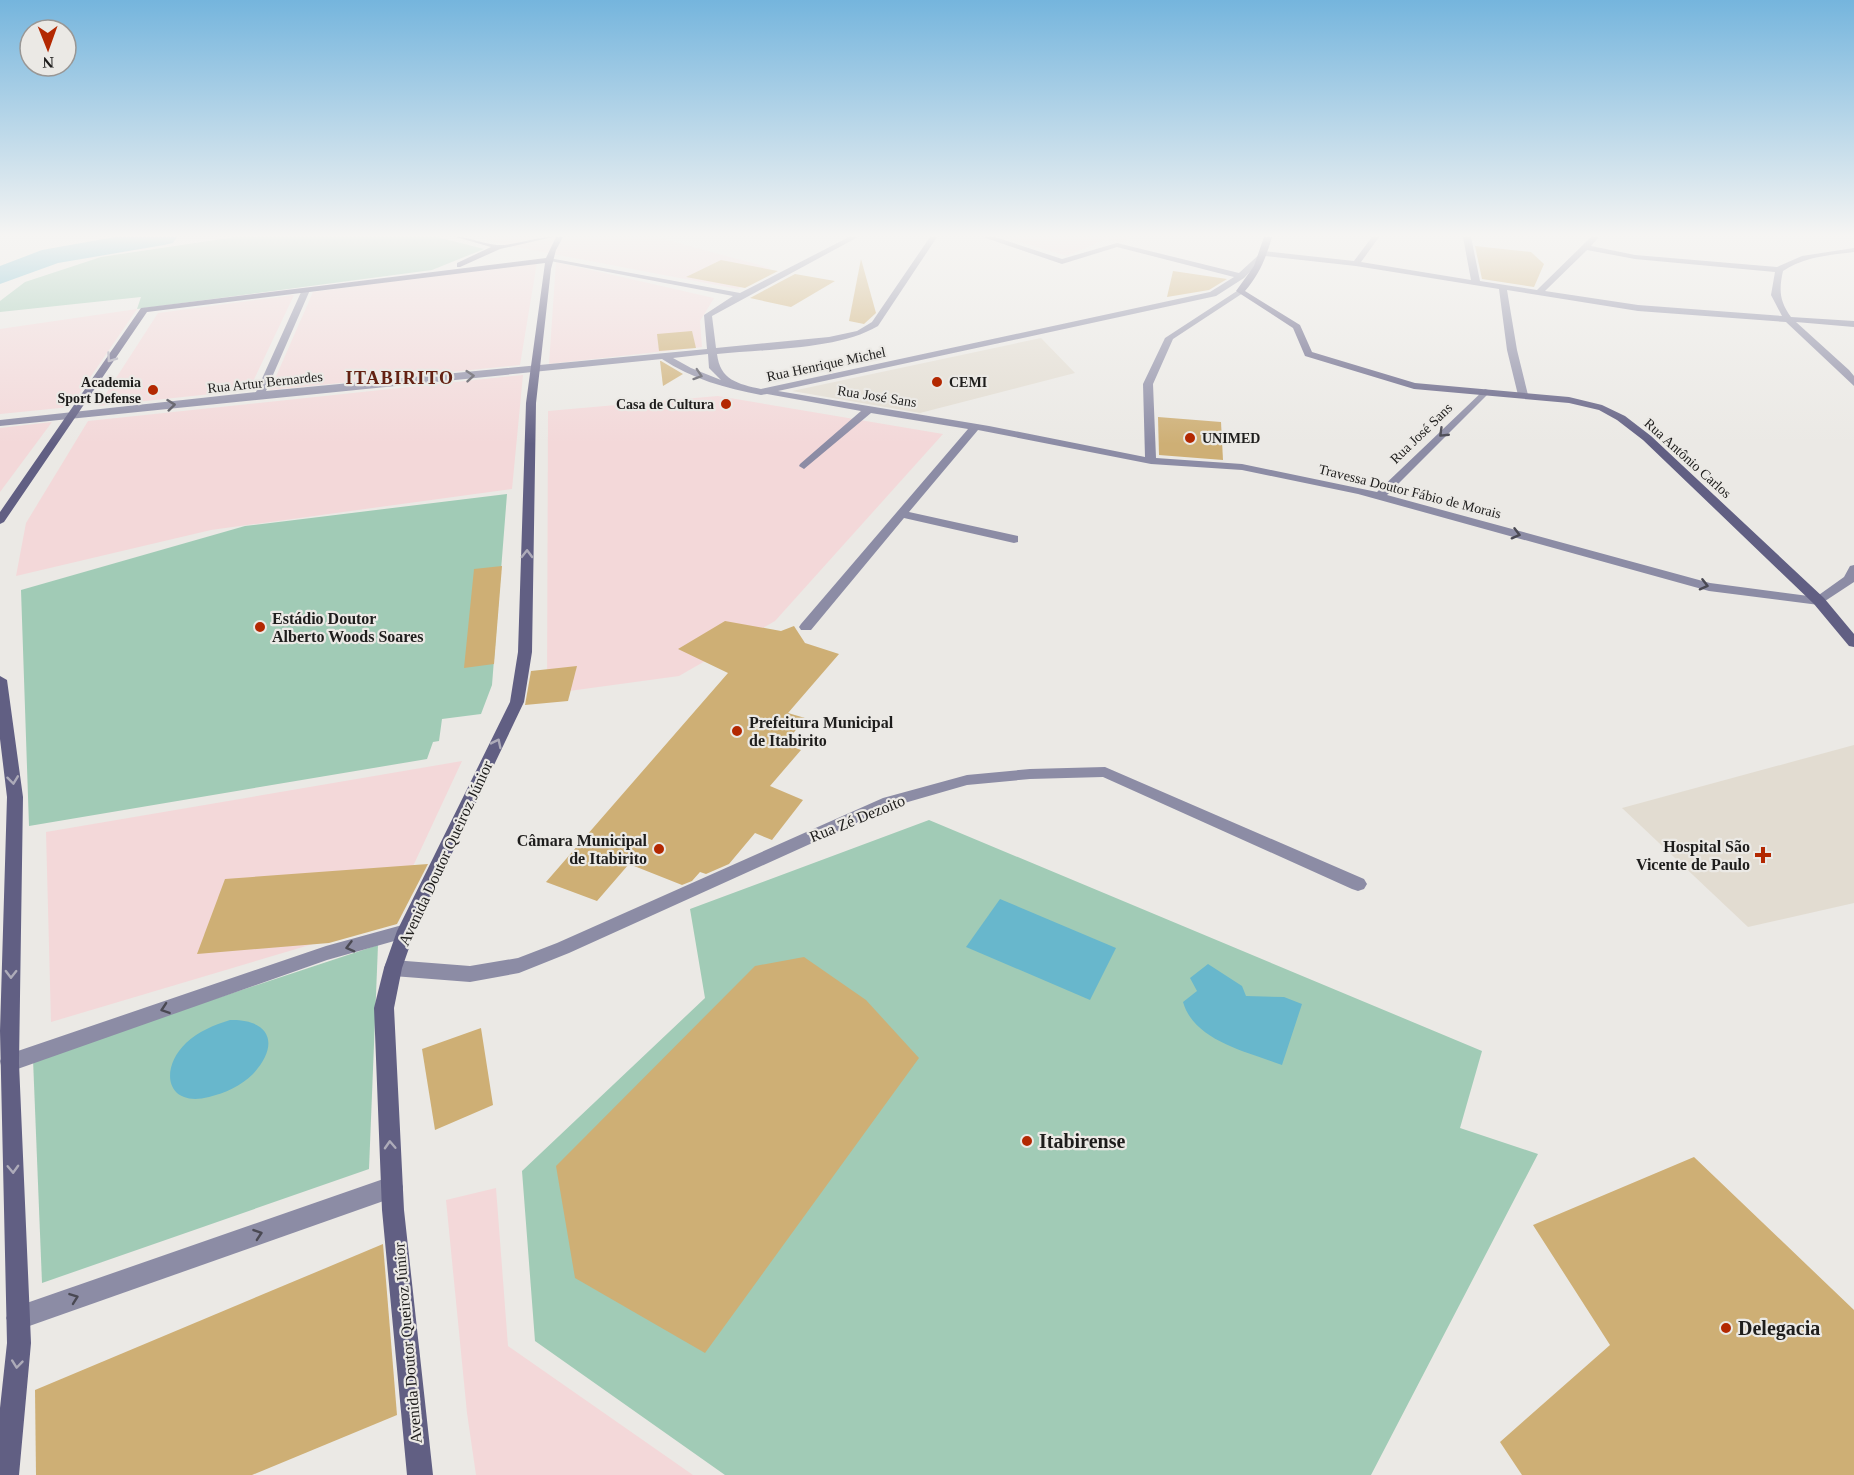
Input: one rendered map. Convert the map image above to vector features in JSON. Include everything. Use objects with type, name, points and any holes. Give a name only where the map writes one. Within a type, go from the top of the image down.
[{"type":"main road","points":[[0,520],[144,310],[178,306]]},
{"type":"main road","name":"Avenida Doutor Queiroz Júnior","points":[[420,1475],[392,1186],[384,1008],[393,968],[406,931],[517,702],[525,652],[531,403],[544,306]]},
{"type":"main road","name":"Rua Antônio Carlos","points":[[1264,306],[1298,327],[1308,354],[1414,386],[1569,400],[1602,408],[1621,418],[1647,438],[1820,601],[1854,643]]},
{"type":"main road","points":[[0,680],[15,797],[9,1063],[19,1343],[6,1475]]},
{"type":"street","points":[[260,395],[299,306]]},
{"type":"street","points":[[723,306],[708,315],[714,368],[733,386]]},
{"type":"street","name":"Rua Artur Bernardes","points":[[0,423],[260,395],[829,340],[860,333],[875,324],[887,306]]},
{"type":"street","name":"Rua Henrique Michel","points":[[665,357],[686,371],[761,392],[1162,306]]},
{"type":"street","points":[[1151,461],[1148,384],[1168,338],[1217,306]]},
{"type":"street","points":[[1506,306],[1512,350],[1523,395]]},
{"type":"street","points":[[1617,306],[1854,324]]},
{"type":"street","points":[[1781,306],[1787,318],[1845,368],[1854,383]]},
{"type":"street","name":"Rua José Sans","points":[[761,392],[989,429]]},
{"type":"street","name":"Rua José Sans","points":[[1378,496],[1485,392]]},
{"type":"street","points":[[804,466],[868,410]]},
{"type":"street","points":[[806,627],[975,427]]},
{"type":"street","name":"Travessa Doutor Fábio de Morais","points":[[989,429],[1151,461],[1242,467],[1378,496],[1709,587],[1820,601]]},
{"type":"street","points":[[902,514],[1014,539]]},
{"type":"street","points":[[1820,601],[1850,579],[1854,569]]},
{"type":"street","name":"Rua Zé Dezoito","points":[[393,968],[470,974],[519,965],[563,948],[889,802],[967,780],[1030,774],[1105,772],[1358,884]]},
{"type":"street","points":[[9,1063],[326,953],[406,931]]},
{"type":"street","points":[[18,1318],[392,1186]]},
{"type":"shaded area","points":[[212,306],[289,306],[249,390],[98,406],[158,313]]},
{"type":"shaded area","points":[[307,306],[530,306],[520,365],[270,390]]},
{"type":"shaded area","points":[[553,306],[709,306],[700,321],[702,347],[549,364]]},
{"type":"shaded area","points":[[137,309],[70,407],[0,414],[0,329]]},
{"type":"shaded area","name":"CEMI","points":[[1041,338],[1075,373],[920,413],[792,391]]},
{"type":"shaded area","points":[[523,375],[512,489],[211,530],[16,576],[26,523],[88,421]]},
{"type":"shaded area","points":[[718,396],[943,434],[775,621],[679,676],[547,694],[548,411]]},
{"type":"shaded area","points":[[52,422],[0,492],[0,428]]},
{"type":"shaded area","name":"Hospital São Vicente de Paulo","points":[[1854,745],[1854,903],[1748,927],[1622,808]]},
{"type":"shaded area","points":[[462,761],[387,922],[51,1022],[46,832]]},
{"type":"shaded area","points":[[496,1188],[508,1346],[693,1475],[476,1475],[467,1413],[446,1200]]},
{"type":"green space","points":[[0,306],[58,306],[0,312]]},
{"type":"green space","points":[[138,306],[161,306],[137,309]]},
{"type":"green space","name":"Estádio Doutor Alberto Woods Soares","points":[[507,494],[492,685],[481,714],[442,719],[439,741],[433,742],[427,759],[29,826],[21,590],[245,526]]},
{"type":"green space","name":"Itabirense","points":[[929,820],[1482,1051],[1460,1128],[1538,1154],[1371,1475],[725,1475],[535,1341],[522,1171],[705,998],[690,909]]},
{"type":"green space","points":[[378,945],[369,1169],[42,1283],[33,1059]]},
{"type":"water","points":[[1000,899],[1116,948],[1090,1000],[966,947]]},
{"type":"water","points":[[1208,964],[1242,986],[1246,996],[1284,997],[1302,1004],[1282,1065],[1239,1050],[1210,1036],[1189,1015],[1183,1002],[1197,991],[1190,978]]},
{"type":"water","points":[[230,1020],[255,1024],[262,1029],[267,1036],[268,1044],[267,1053],[261,1063],[243,1082],[221,1093],[195,1099],[183,1097],[171,1084],[170,1074],[177,1053],[196,1035]]},
{"type":"building","points":[[852,306],[874,306],[876,313],[864,324],[849,321]]},
{"type":"building","points":[[692,331],[696,348],[659,351],[657,334]]},
{"type":"building","points":[[661,361],[683,374],[663,386]]},
{"type":"building","name":"UNIMED","points":[[1158,417],[1221,422],[1223,460],[1159,455]]},
{"type":"building","points":[[502,566],[494,664],[464,668],[474,569]]},
{"type":"building","points":[[725,621],[781,631],[794,626],[805,643],[839,654],[788,713],[805,718],[785,744],[801,750],[770,786],[803,800],[772,840],[755,833],[729,864],[706,874],[700,872],[692,881],[682,885],[629,864],[597,901],[546,882],[728,673],[678,649]]},
{"type":"building","points":[[577,666],[568,701],[525,705],[531,671]]},
{"type":"building","points":[[428,864],[397,924],[329,943],[197,954],[225,879]]},
{"type":"building","points":[[804,957],[866,1000],[919,1058],[705,1353],[575,1278],[556,1166],[755,966]]},
{"type":"building","points":[[481,1028],[493,1105],[435,1130],[422,1049]]},
{"type":"building","name":"Delegacia","points":[[1694,1157],[1854,1310],[1854,1475],[1522,1475],[1500,1442],[1610,1345],[1533,1225]]},
{"type":"building","points":[[383,1244],[397,1415],[252,1475],[36,1475],[35,1390]]},
{"type":"place","name":"CEMI","points":[[937,382]]},
{"type":"place","name":"Academia Sport Defense","points":[[153,390]]},
{"type":"place","name":"Casa de Cultura","points":[[726,404]]},
{"type":"place","name":"UNIMED","points":[[1190,438]]},
{"type":"place","name":"Estádio Doutor Alberto Woods Soares","points":[[260,627]]},
{"type":"place","name":"Prefeitura Municipal de Itabirito","points":[[737,731]]},
{"type":"place","name":"Câmara Municipal de Itabirito","points":[[659,849]]},
{"type":"place","name":"Hospital São Vicente de Paulo","points":[[1763,855]]},
{"type":"place","name":"Itabirense","points":[[1027,1141]]},
{"type":"place","name":"Delegacia","points":[[1726,1328]]},
{"type":"district","name":"ITABIRITO","points":[[400,378]]}]
